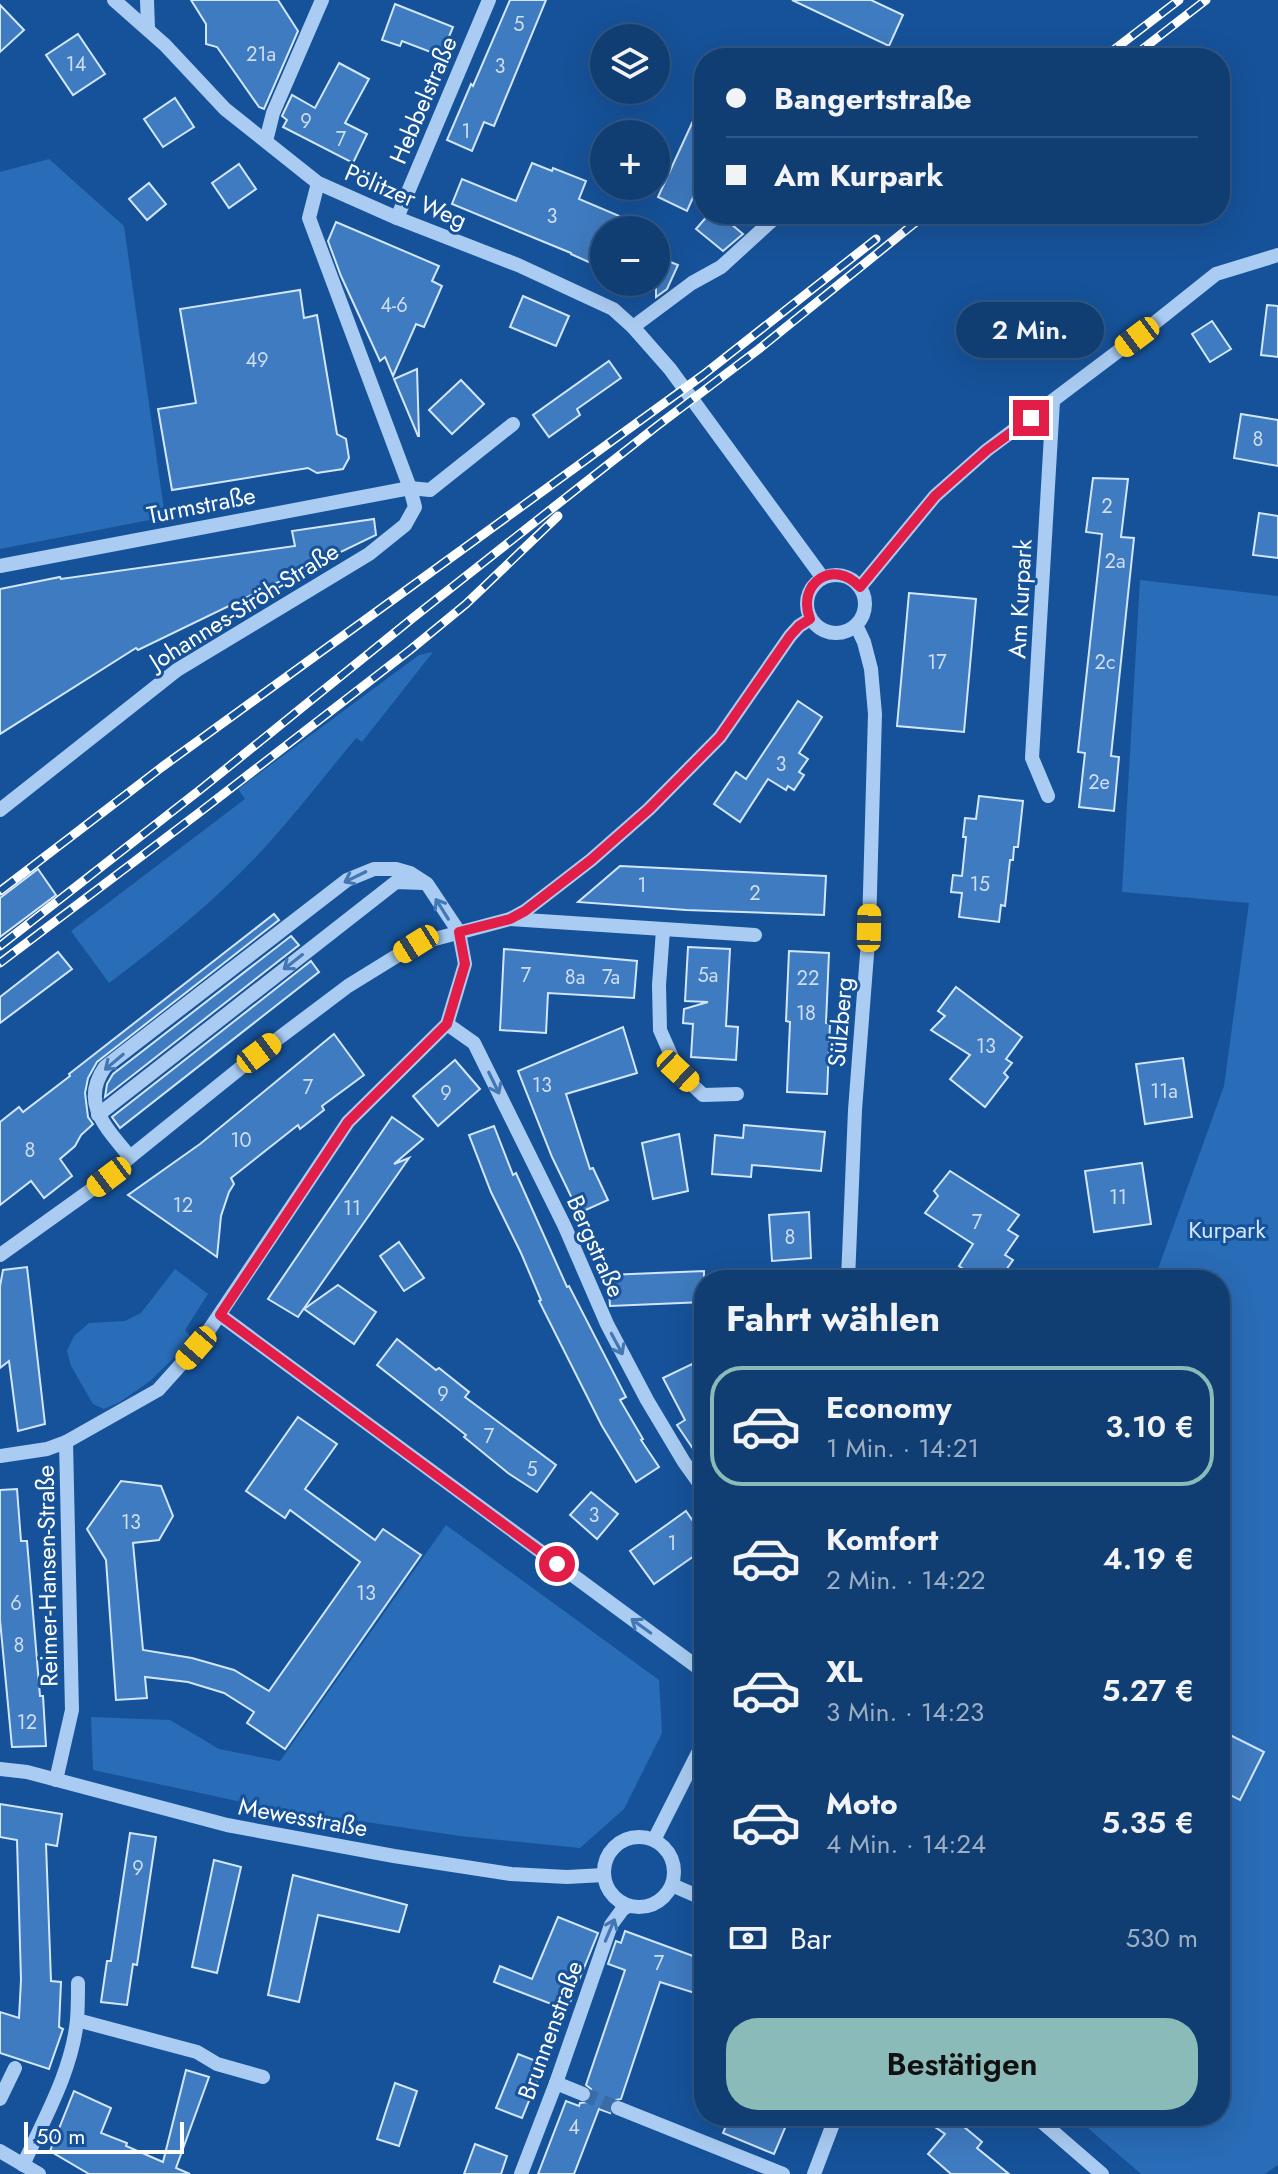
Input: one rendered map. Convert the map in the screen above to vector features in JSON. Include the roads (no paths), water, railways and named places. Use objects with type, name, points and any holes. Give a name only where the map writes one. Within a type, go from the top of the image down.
[{"type":"street","name":"Pölitzer Weg","points":[[114,0],[148,28],[225,109],[318,183],[397,218],[518,265],[613,309],[670,369],[822,577]]},
{"type":"street","points":[[147,0],[148,28]]},
{"type":"street","points":[[266,141],[273,113],[322,0]]},
{"type":"street","name":"Hebbelstraße","points":[[397,218],[489,0]]},
{"type":"street","points":[[318,183],[309,218],[410,488]]},
{"type":"street","points":[[633,327],[692,283],[721,267],[768,224]]},
{"type":"street","points":[[856,625],[840,633],[816,626],[810,619],[806,600],[814,583],[822,577],[839,574],[860,587],[935,496],[987,450],[1216,274],[1278,255]]},
{"type":"street","name":"Am Kurpark","points":[[1048,796],[1032,758],[1053,401]]},
{"type":"street","name":"Turmstraße","points":[[0,566],[410,488],[430,490],[513,424]]},
{"type":"street","name":"Johannes-Ströh-Straße","points":[[0,810],[177,670],[369,554],[405,525],[415,507],[410,488]]},
{"type":"street","name":"Sülzberg","points":[[848,1270],[855,1110],[869,928],[875,714],[871,669],[856,625],[865,611],[864,594],[860,587]]},
{"type":"street","points":[[0,1255],[109,1177],[259,1053],[348,986],[416,944],[510,919],[591,860],[649,809],[720,737],[790,636],[810,619]]},
{"type":"street","points":[[0,1456],[47,1449],[66,1442],[158,1390],[201,1342],[348,1122],[447,1024],[465,964],[459,932],[427,884],[410,873],[396,869],[374,869],[347,880],[105,1067],[98,1077],[98,1115],[130,1157]]},
{"type":"street","points":[[98,1115],[396,882],[427,884]]},
{"type":"street","points":[[510,919],[755,935]]},
{"type":"street","points":[[663,930],[660,1030],[678,1071],[703,1095],[737,1094]]},
{"type":"street","name":"Bergstraße","points":[[447,1024],[474,1043],[565,1227],[607,1324],[654,1412],[694,1476]]},
{"type":"street","points":[[220,1315],[694,1665]]},
{"type":"street","name":"Reimer-Hansen-Straße","points":[[56,1780],[72,1710],[66,1442]]},
{"type":"street","points":[[654,1840],[694,1761]]},
{"type":"street","name":"Mewesstraße","points":[[0,1769],[27,1772],[227,1825],[394,1856],[511,1874],[604,1875]]},
{"type":"street","points":[[633,1837],[654,1840],[672,1858],[672,1885],[660,1901],[650,1906],[639,1908],[617,1901],[609,1892],[604,1875],[606,1858],[612,1848],[622,1840],[633,1837]]},
{"type":"street","points":[[672,1885],[694,1895]]},
{"type":"street","name":"Brunnenstraße","points":[[521,2174],[611,1925],[628,1906]]},
{"type":"street","points":[[23,2165],[71,2053],[77,2020],[78,1983]]},
{"type":"street","points":[[77,2020],[197,2052],[217,2064],[263,2077]]},
{"type":"street","points":[[0,2099],[15,2068]]},
{"type":"street","points":[[556,2083],[583,2094]]},
{"type":"street","points":[[618,2108],[783,2174]]},
{"type":"street","points":[[814,2174],[832,2126]]},
{"type":"street","points":[[1047,2126],[1102,2174]]},
{"type":"street","points":[[0,2151],[39,2174]]},
{"type":"tunnel","points":[[583,2094],[618,2108]]},
{"type":"railway","points":[[1116,48],[1179,0]]},
{"type":"railway","points":[[1144,48],[1206,0]]},
{"type":"railway","points":[[0,946],[914,224]]},
{"type":"railway","points":[[0,891],[162,767],[703,375],[876,239]]},
{"type":"railway","points":[[0,963],[410,650],[466,604],[558,516]]},
{"type":"park label","name":"Kurpark","points":[[1227,1229]]}]
